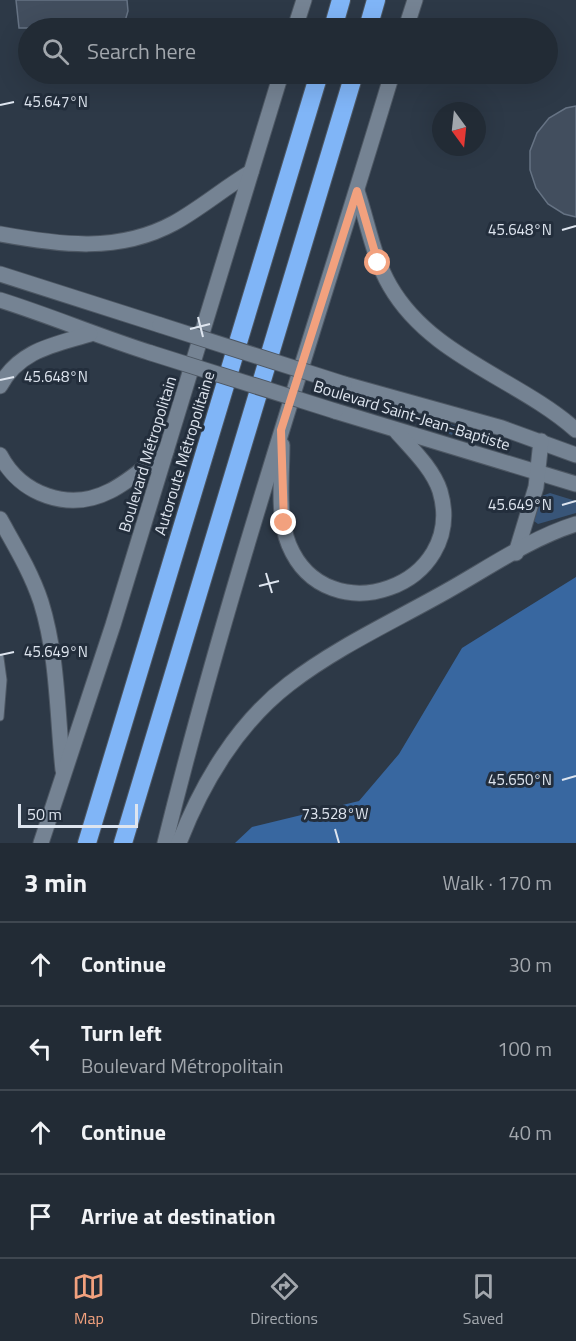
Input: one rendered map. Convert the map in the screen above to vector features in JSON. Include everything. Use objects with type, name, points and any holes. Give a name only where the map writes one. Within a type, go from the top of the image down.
[{"type":"highway","points":[[336,18],[341,0]]},
{"type":"highway","points":[[371,18],[376,0]]},
{"type":"highway","name":"Autoroute Métropolitaine","points":[[87,843],[316,84]]},
{"type":"highway","points":[[123,843],[351,84]]},
{"type":"main road","points":[[298,18],[304,0]]},
{"type":"main road","points":[[409,18],[415,0]]},
{"type":"main road","name":"Boulevard Métropolitain","points":[[41,843],[166,451],[278,84]]},
{"type":"main road","points":[[165,843],[186,757],[281,430],[389,84]]},
{"type":"main road","points":[[0,234],[74,244],[101,245],[129,240],[176,222],[251,172]]},
{"type":"main road","points":[[357,191],[378,263],[390,287],[411,315],[446,345],[576,430]]},
{"type":"main road","name":"Boulevard Saint-Jean-Baptiste","points":[[0,274],[344,384],[446,411],[541,441],[576,455]]},
{"type":"main road","name":"Boulevard Saint-Jean-Baptiste","points":[[0,300],[64,320],[90,334],[397,432],[433,439],[576,484]]},
{"type":"main road","points":[[0,386],[13,367],[36,350],[90,334]]},
{"type":"main road","points":[[281,430],[283,518],[289,545],[301,564],[318,580],[339,590],[361,593],[391,589],[411,578],[426,563],[440,532],[442,501],[435,480],[397,432]]},
{"type":"main road","points":[[516,553],[538,472],[541,441]]},
{"type":"main road","points":[[0,455],[11,473],[27,487],[49,497],[71,500],[93,498],[111,491],[166,451]]},
{"type":"main road","points":[[0,519],[34,584],[47,626],[56,673],[63,776]]},
{"type":"main road","points":[[179,843],[201,794],[220,762],[253,718],[283,689],[339,651],[516,553],[576,524]]},
{"type":"lane","points":[[0,658],[3,680],[0,717]]},
{"type":"shaded area","points":[[443,422],[506,441],[511,444],[509,453],[440,431]]},
{"type":"shaded area","points":[[550,493],[576,501],[576,513],[538,524],[534,521],[542,496]]},
{"type":"shaded area","points":[[576,577],[576,843],[235,843],[252,827],[359,801],[399,754],[462,648]]},
{"type":"building","points":[[16,0],[127,0],[126,18],[18,19]]},
{"type":"building","points":[[576,106],[576,217],[564,214],[548,204],[536,188],[530,170],[530,151],[537,133],[549,118],[566,108]]},
{"type":"route","points":[[284,523],[281,430],[357,191],[378,263]]}]
